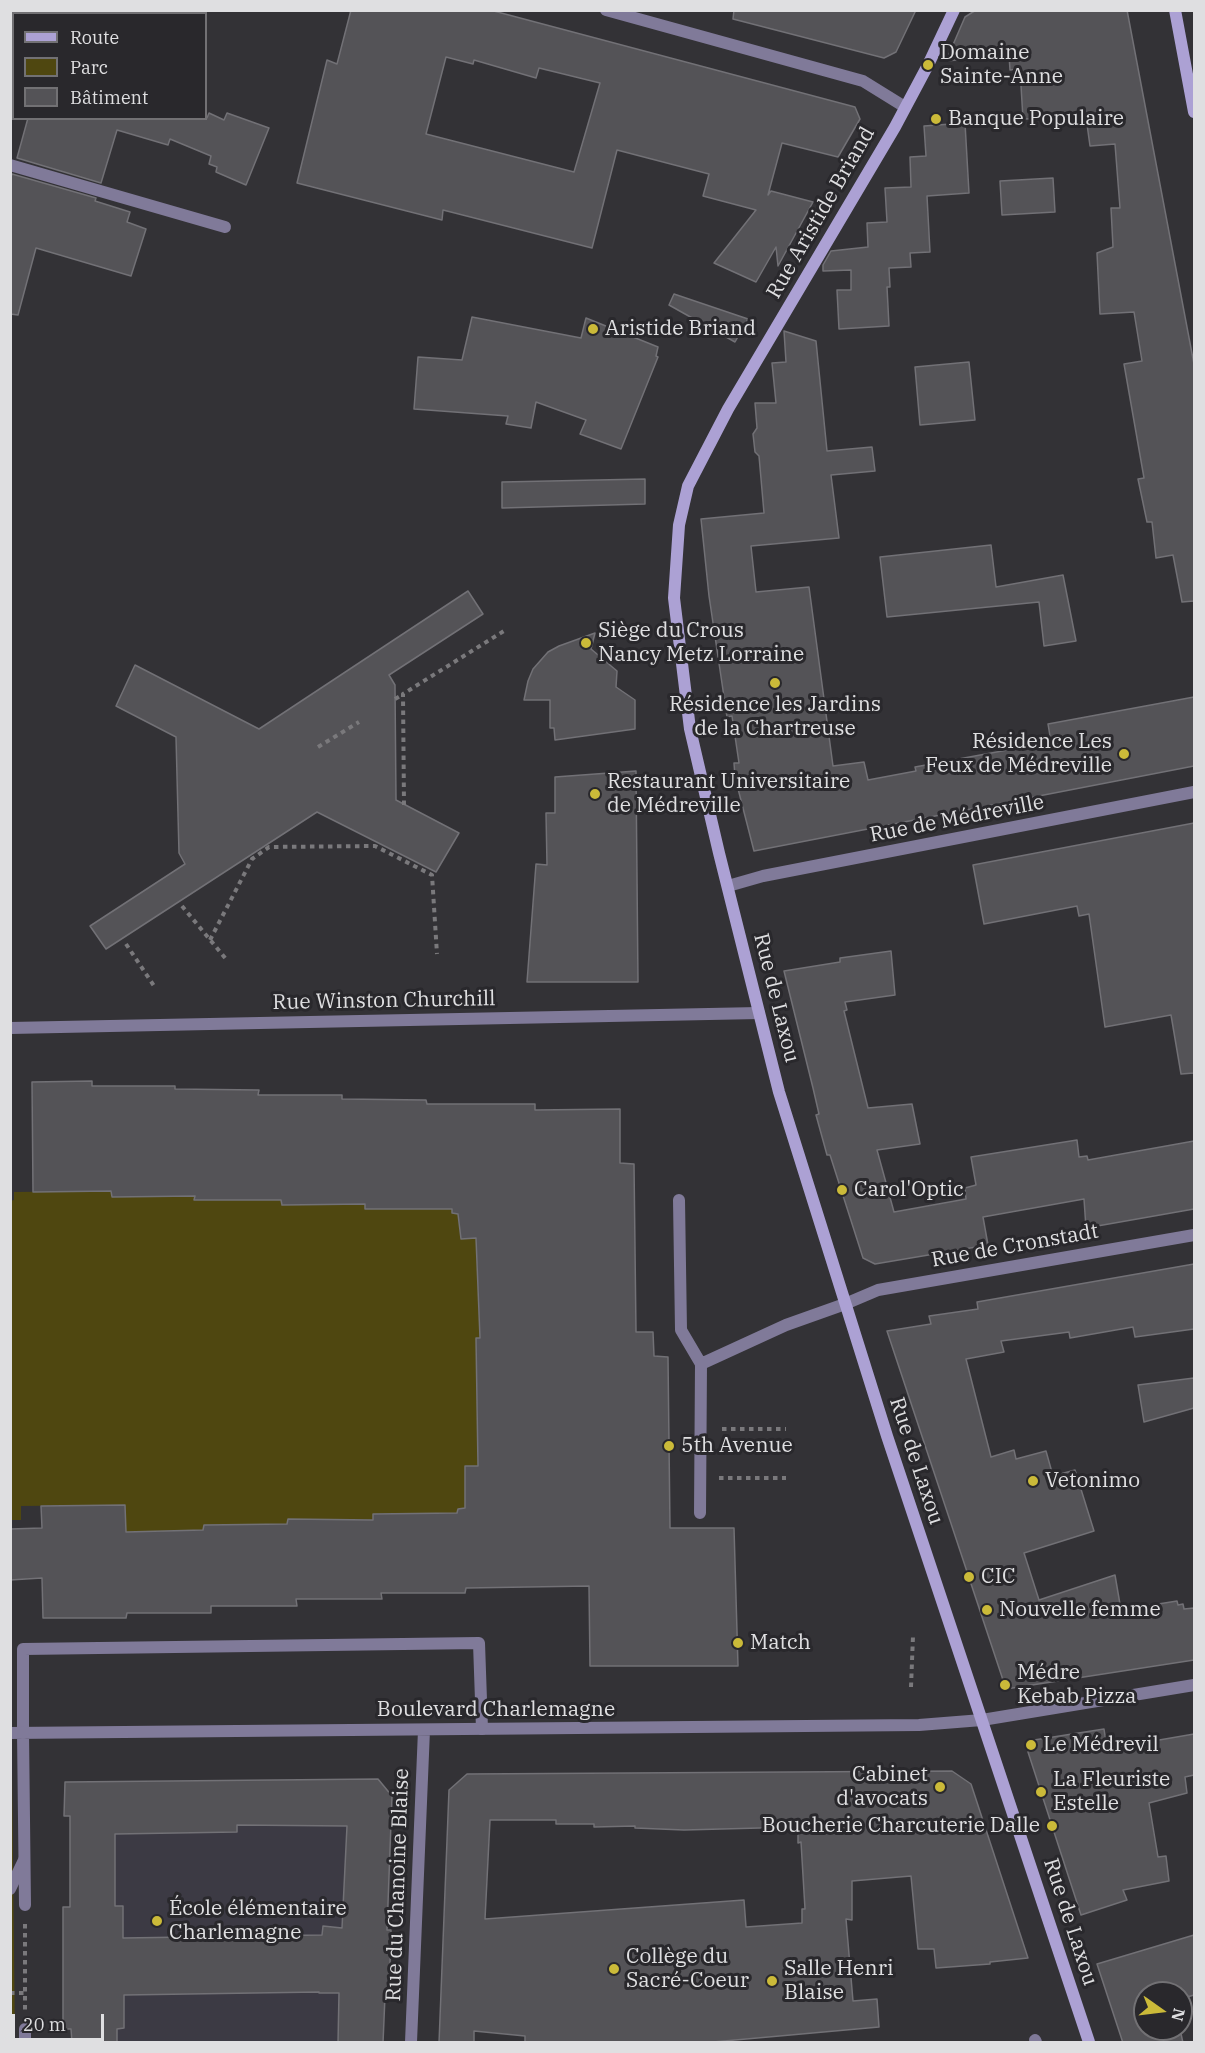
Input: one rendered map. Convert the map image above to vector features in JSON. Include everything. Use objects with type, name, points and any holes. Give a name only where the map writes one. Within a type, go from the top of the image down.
[{"type":"main road","name":"Rue Aristide Briand","points":[[728,886],[690,729],[674,598],[676,547],[683,501],[688,486],[728,409],[905,107],[954,10]]},
{"type":"main road","points":[[1175,10],[1194,112]]},
{"type":"main road","name":"Rue de Laxou","points":[[728,886],[779,1092],[845,1304],[1089,2043]]},
{"type":"street","points":[[606,10],[863,81],[905,107]]},
{"type":"street","points":[[10,165],[225,227]]},
{"type":"street","name":"Rue de Médreville","points":[[728,886],[763,876],[1194,792]]},
{"type":"street","name":"Rue Winston Churchill","points":[[10,1028],[759,1012]]},
{"type":"street","points":[[679,1200],[681,1330],[701,1364],[700,1513]]},
{"type":"street","name":"Rue de Cronstadt","points":[[701,1364],[786,1324],[878,1290],[1194,1235]]},
{"type":"street","points":[[25,1905],[17,1733],[23,1649],[480,1643],[482,1729]]},
{"type":"street","name":"Boulevard Charlemagne","points":[[17,1733],[919,1725],[982,1720],[1194,1685]]},
{"type":"street","name":"Rue du Chanoine Blaise","points":[[411,2043],[424,1730]]},
{"type":"street","points":[[10,1889],[24,1860]]},
{"type":"street","points":[[25,2029],[25,2043]]},
{"type":"path","points":[[395,699],[507,629]]},
{"type":"path","points":[[403,694],[404,805]]},
{"type":"path","points":[[318,747],[359,722]]},
{"type":"path","points":[[210,940],[252,859],[269,847],[375,846],[404,858],[432,875],[437,954]]},
{"type":"path","points":[[182,906],[226,959]]},
{"type":"path","points":[[126,944],[154,986]]},
{"type":"path","points":[[700,1429],[786,1429]]},
{"type":"path","points":[[701,1478],[786,1478]]},
{"type":"path","points":[[911,1687],[913,1636]]},
{"type":"path","points":[[25,1905],[25,2029]]},
{"type":"path","points":[[10,1993],[25,1993]]},
{"type":"shaded area","points":[[378,1779],[392,1796],[387,1930],[391,1930],[389,1996],[385,1996],[383,2042],[72,2042],[70,1817],[64,1816],[65,1782]]},
{"type":"green space","points":[[111,1191],[112,1197],[195,1196],[281,1200],[282,1205],[365,1204],[365,1209],[452,1209],[452,1213],[458,1214],[461,1238],[476,1238],[480,1338],[476,1338],[478,1466],[465,1467],[465,1508],[457,1513],[374,1514],[373,1520],[288,1519],[287,1524],[204,1525],[203,1530],[126,1532],[125,1505],[21,1506],[21,1520],[11,1520],[10,1201],[14,1200],[14,1192]]},
{"type":"green space","points":[[10,1771],[12,1771],[15,2042],[10,2042]]},
{"type":"building","points":[[351,10],[490,10],[855,107],[860,119],[838,157],[782,143],[768,195],[771,191],[813,202],[778,266],[776,247],[756,282],[714,263],[756,210],[703,196],[709,174],[617,150],[592,248],[443,210],[442,220],[297,183],[327,60],[337,64]],"holes":[[[446,57],[473,64],[474,60],[536,78],[539,68],[600,83],[574,172],[426,134]]]},
{"type":"building","points":[[734,10],[916,10],[896,52],[884,58],[733,19]]},
{"type":"building","points":[[976,10],[1127,10],[1194,364],[1194,601],[1182,602],[1173,555],[1156,558],[1152,522],[1147,522],[1138,479],[1144,478],[1124,364],[1142,361],[1134,312],[1100,314],[1097,253],[1113,247],[1111,208],[1120,208],[1115,144],[1090,146],[1086,117],[1023,119],[1020,69],[1010,70],[1009,55],[946,61],[965,17]]},
{"type":"building","points":[[209,113],[224,120],[227,113],[269,128],[246,185],[216,172],[217,167],[209,164],[211,156],[170,139],[168,145],[117,130],[101,183],[17,158],[27,120],[207,120]]},
{"type":"building","points":[[965,123],[969,193],[927,196],[930,252],[910,253],[911,267],[889,268],[890,287],[887,287],[889,326],[839,329],[837,290],[851,290],[851,270],[823,271],[823,265],[831,251],[868,247],[867,223],[887,222],[885,188],[911,187],[910,157],[926,156],[924,126]]},
{"type":"building","points":[[12,174],[96,198],[95,201],[130,212],[127,222],[146,229],[131,276],[36,248],[18,315],[10,314],[10,180]]},
{"type":"building","points":[[1053,178],[1055,212],[1002,215],[1000,181]]},
{"type":"building","points":[[674,294],[748,319],[735,342],[669,305]]},
{"type":"building","points":[[472,317],[581,338],[586,318],[658,347],[656,356],[658,357],[621,449],[580,434],[586,420],[536,402],[531,428],[506,424],[508,416],[414,409],[418,357],[462,360]]},
{"type":"building","points":[[784,331],[816,341],[827,451],[872,447],[875,471],[831,475],[839,538],[751,546],[756,592],[809,587],[833,766],[864,762],[868,780],[916,771],[915,767],[1051,742],[1048,724],[1194,697],[1194,766],[754,851],[735,777],[734,763],[739,763],[732,716],[727,717],[709,596],[701,519],[764,513],[759,456],[755,452],[753,434],[757,428],[755,403],[776,403],[772,363],[786,362]]},
{"type":"building","points":[[969,362],[975,420],[920,425],[915,367]]},
{"type":"building","points":[[645,479],[645,504],[502,508],[502,482]]},
{"type":"building","points":[[991,545],[996,587],[1063,575],[1076,641],[1044,646],[1039,602],[887,617],[880,557]]},
{"type":"building","points":[[468,591],[483,614],[389,675],[395,685],[396,800],[459,833],[436,872],[317,812],[106,949],[90,926],[185,864],[179,853],[176,737],[116,706],[135,665],[259,729]]},
{"type":"building","points":[[595,633],[591,649],[617,671],[616,687],[635,700],[635,729],[555,740],[554,728],[550,728],[550,700],[524,700],[528,681],[533,669],[548,652]]},
{"type":"building","name":"Restaurant Universitaire de Médreville","points":[[636,771],[638,982],[527,982],[536,864],[547,865],[546,813],[555,813],[555,777]]},
{"type":"building","points":[[1194,823],[1194,1073],[1181,1074],[1171,1015],[1105,1027],[1089,914],[1079,916],[1077,906],[984,924],[973,865]]},
{"type":"building","points":[[891,951],[895,995],[845,1002],[847,1010],[844,1011],[868,1108],[912,1104],[920,1144],[877,1150],[894,1212],[966,1199],[965,1188],[976,1185],[971,1157],[1077,1140],[1079,1157],[1087,1156],[1088,1160],[1194,1141],[1194,1209],[1086,1228],[1084,1199],[983,1217],[988,1245],[875,1264],[863,1258],[830,1155],[827,1155],[784,971],[840,962],[840,958]]},
{"type":"building","points":[[92,1081],[92,1086],[175,1086],[175,1089],[259,1090],[258,1095],[342,1095],[342,1099],[426,1100],[427,1104],[535,1104],[535,1110],[620,1109],[620,1163],[634,1164],[636,1332],[653,1332],[654,1356],[668,1357],[670,1528],[734,1528],[738,1666],[590,1666],[589,1586],[466,1588],[465,1593],[381,1593],[382,1599],[296,1599],[297,1606],[211,1606],[211,1613],[127,1613],[126,1618],[43,1618],[42,1578],[10,1580],[10,1529],[42,1528],[41,1506],[125,1505],[126,1532],[203,1530],[204,1525],[287,1524],[288,1519],[373,1520],[373,1514],[457,1513],[458,1509],[465,1508],[465,1466],[478,1466],[476,1338],[480,1338],[476,1238],[461,1239],[458,1214],[452,1213],[452,1209],[365,1209],[365,1204],[282,1205],[281,1200],[194,1200],[195,1196],[112,1197],[111,1191],[33,1192],[32,1082]]},
{"type":"building","points":[[1194,1264],[1194,1329],[1135,1337],[1133,1327],[1070,1338],[1069,1332],[1001,1341],[1004,1352],[966,1359],[991,1457],[1014,1450],[1016,1459],[1046,1451],[1053,1476],[1075,1470],[1094,1531],[1024,1553],[1039,1600],[1115,1575],[1121,1610],[1177,1601],[1178,1605],[1183,1604],[1184,1609],[1194,1608],[1194,1660],[1006,1689],[887,1331],[931,1324],[929,1316],[978,1309],[977,1302]]},
{"type":"building","points":[[1194,1378],[1194,1408],[1144,1422],[1138,1385]]},
{"type":"building","points":[[1104,1729],[1107,1749],[1194,1734],[1194,1775],[1185,1777],[1187,1793],[1149,1803],[1158,1857],[1166,1856],[1169,1881],[1123,1890],[1127,1900],[1081,1915],[1028,1752],[1034,1740]]},
{"type":"building","points":[[952,1771],[971,1784],[1028,1958],[990,1962],[990,1964],[936,1968],[934,1949],[918,1949],[911,1876],[852,1881],[852,1920],[846,1919],[853,2001],[877,1999],[879,2027],[702,2043],[525,2043],[525,2036],[474,2031],[474,2043],[439,2043],[449,1790],[467,1774]],"holes":[[[490,1820],[556,1820],[556,1824],[594,1824],[594,1827],[635,1826],[635,1828],[684,1830],[798,1827],[805,1909],[802,1909],[802,1923],[746,1927],[744,1900],[485,1919]]]},
{"type":"building","points":[[378,1779],[392,1796],[387,1930],[391,1930],[389,1996],[385,1996],[383,2043],[338,2043],[339,1993],[319,1992],[124,1995],[124,2028],[117,2029],[117,2043],[72,2043],[71,2029],[63,2029],[63,1907],[70,1907],[70,1816],[64,1816],[65,1782]],"holes":[[[237,1825],[347,1826],[342,1928],[323,1926],[322,1935],[123,1938],[123,1906],[115,1906],[115,1834],[237,1832]]]},
{"type":"building","points":[[1194,1935],[1194,1995],[1193,1981],[1133,1981],[1133,2041],[1183,2041],[1183,2043],[1123,2043],[1097,1964]]},
{"type":"place","name":"Domaine Sainte-Anne","points":[[928,65]]},
{"type":"place","name":"Banque Populaire","points":[[936,119]]},
{"type":"place","name":"Aristide Briand","points":[[593,329]]},
{"type":"place","name":"Siège du Crous Nancy Metz Lorraine","points":[[586,643]]},
{"type":"place","name":"Résidence les Jardins de la Chartreuse","points":[[775,683]]},
{"type":"place","name":"Résidence Les Feux de Médreville","points":[[1124,754]]},
{"type":"place","name":"Restaurant Universitaire de Médreville","points":[[595,794]]},
{"type":"place","name":"Carol'Optic","points":[[842,1190]]},
{"type":"place","name":"5th Avenue","points":[[669,1446]]},
{"type":"place","name":"Vetonimo","points":[[1033,1481]]},
{"type":"place","name":"CIC","points":[[969,1577]]},
{"type":"place","name":"Nouvelle femme","points":[[987,1610]]},
{"type":"place","name":"Match","points":[[738,1643]]},
{"type":"place","name":"Médre Kebab Pizza","points":[[1005,1685]]},
{"type":"place","name":"Le Médrevil","points":[[1031,1745]]},
{"type":"place","name":"Cabinet d'avocats","points":[[940,1787]]},
{"type":"place","name":"La Fleuriste Estelle","points":[[1041,1792]]},
{"type":"place","name":"Boucherie Charcuterie Dalle","points":[[1052,1826]]},
{"type":"place","name":"École élémentaire Charlemagne","points":[[157,1921]]},
{"type":"place","name":"Collège du Sacré-Coeur","points":[[614,1969]]},
{"type":"place","name":"Salle Henri Blaise","points":[[772,1981]]}]
